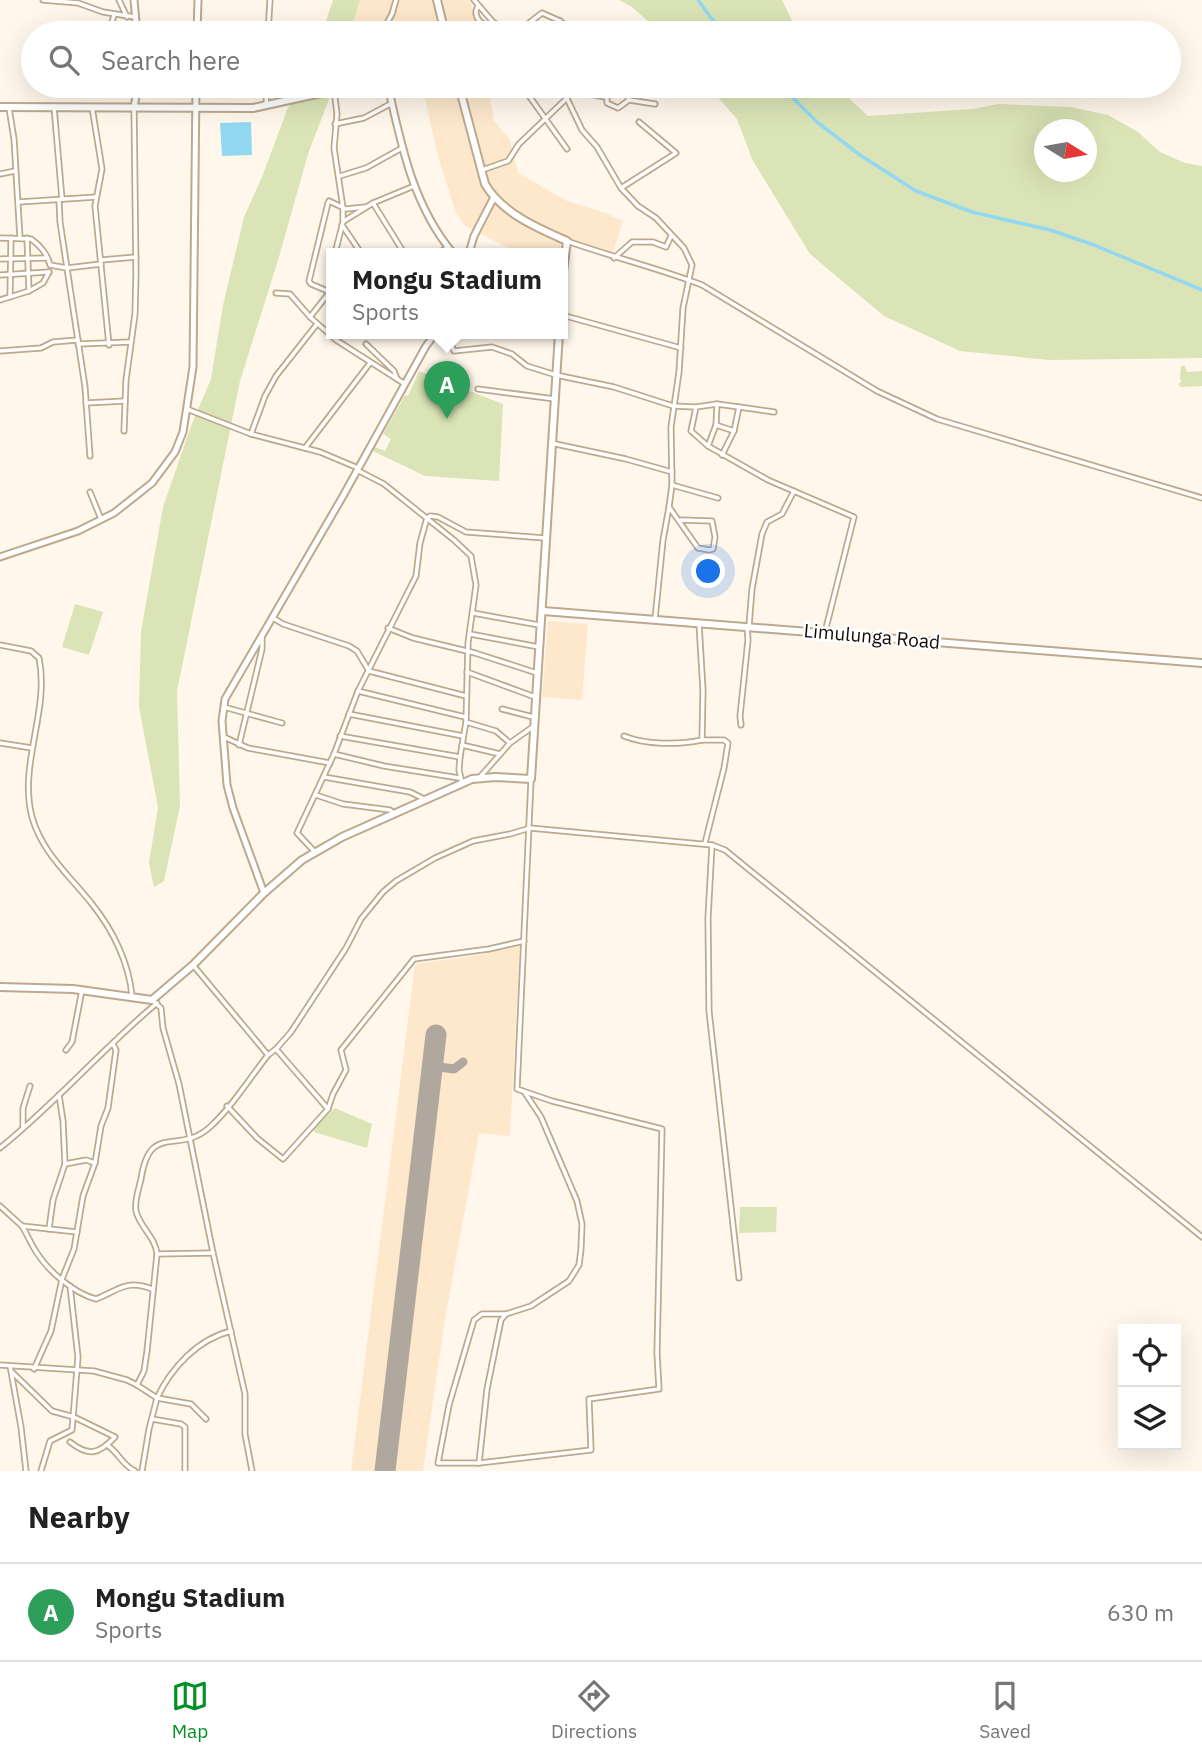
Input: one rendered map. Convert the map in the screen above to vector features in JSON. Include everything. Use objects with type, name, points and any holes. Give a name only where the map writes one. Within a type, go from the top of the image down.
[{"type":"main road","points":[[437,0],[442,21]]},
{"type":"main road","points":[[0,107],[231,109],[266,106],[300,98]]},
{"type":"main road","points":[[462,98],[480,170],[494,197],[521,218],[567,241],[566,248]]},
{"type":"main road","points":[[0,987],[82,990],[154,1001],[264,893],[315,852],[461,780],[480,777],[531,779],[559,339]]},
{"type":"main road","name":"Limulunga Road","points":[[542,611],[1202,663]]},
{"type":"street","points":[[43,0],[78,3],[114,15],[135,18]]},
{"type":"street","points":[[119,0],[127,17]]},
{"type":"street","points":[[134,0],[135,21]]},
{"type":"street","points":[[197,21],[198,0]]},
{"type":"street","points":[[269,21],[270,0]]},
{"type":"street","points":[[388,21],[396,0]]},
{"type":"street","points":[[474,0],[493,21]]},
{"type":"street","points":[[478,5],[478,21]]},
{"type":"street","points":[[530,21],[542,13],[560,20]]},
{"type":"street","points":[[112,21],[114,15]]},
{"type":"street","points":[[124,431],[135,314],[136,98]]},
{"type":"street","points":[[0,556],[53,540],[102,520],[144,490],[166,466],[183,432],[193,367],[196,98]]},
{"type":"street","points":[[266,98],[266,106]]},
{"type":"street","points":[[335,98],[334,148],[343,208],[336,248]]},
{"type":"street","points":[[391,98],[414,186],[425,214],[448,247]]},
{"type":"street","points":[[531,98],[567,149]]},
{"type":"street","points":[[480,170],[508,160],[519,144],[567,98]]},
{"type":"street","points":[[568,98],[582,130],[597,147],[621,188],[638,206],[656,218],[686,251],[692,265],[683,309],[673,406],[670,445],[672,485],[663,540],[656,619]]},
{"type":"street","points":[[606,98],[607,103],[618,108],[629,100],[655,104]]},
{"type":"street","points":[[335,124],[364,118],[392,103]]},
{"type":"street","points":[[8,107],[19,202],[20,238]]},
{"type":"street","points":[[54,107],[61,200],[60,222],[86,403],[90,456]]},
{"type":"street","points":[[92,107],[102,169],[95,206],[109,345]]},
{"type":"street","points":[[621,188],[676,153],[639,122]]},
{"type":"street","points":[[340,176],[366,168],[404,147]]},
{"type":"street","points":[[0,174],[16,171]]},
{"type":"street","points":[[342,224],[365,207],[414,186]]},
{"type":"street","points":[[19,202],[96,197]]},
{"type":"street","points":[[471,248],[494,197]]},
{"type":"street","points":[[326,289],[311,284],[309,276],[328,202],[343,208],[365,207]]},
{"type":"street","points":[[373,203],[401,248]]},
{"type":"street","points":[[342,224],[358,248]]},
{"type":"street","points":[[614,258],[632,242],[653,242],[666,247],[671,235]]},
{"type":"street","points":[[0,238],[27,238],[34,241],[48,258],[50,265],[43,284],[0,300]]},
{"type":"street","points":[[10,297],[11,238]]},
{"type":"street","points":[[27,238],[29,291]]},
{"type":"street","points":[[567,241],[688,280],[746,310],[877,391],[937,419],[1202,498]]},
{"type":"street","points":[[50,265],[67,268],[136,257]]},
{"type":"street","points":[[0,260],[48,258]]},
{"type":"street","points":[[0,275],[49,272]]},
{"type":"street","points":[[276,293],[290,293],[326,332]]},
{"type":"street","points":[[310,317],[326,297]]},
{"type":"street","points":[[568,317],[681,348]]},
{"type":"street","points":[[251,434],[265,396],[276,376],[317,324]]},
{"type":"street","points":[[264,893],[230,798],[223,736],[224,707],[229,690],[432,339]]},
{"type":"street","points":[[449,339],[454,351],[492,347],[512,354],[524,365],[556,375],[614,387],[673,406],[717,404],[774,412]]},
{"type":"street","points":[[336,340],[405,384]]},
{"type":"street","points":[[0,351],[41,348],[53,342],[109,345],[131,342]]},
{"type":"street","points":[[366,345],[394,371],[397,379]]},
{"type":"street","points":[[305,448],[370,363]]},
{"type":"street","points":[[478,389],[555,400]]},
{"type":"street","points":[[86,403],[125,401]]},
{"type":"street","points":[[708,446],[716,425],[717,404]]},
{"type":"street","points":[[696,407],[691,431],[708,446],[768,480],[854,517],[825,633]]},
{"type":"street","points":[[722,455],[734,431],[739,407]]},
{"type":"street","points":[[187,409],[251,434],[305,448],[358,469],[384,484],[471,556],[475,576],[467,651],[466,720],[460,758],[461,780],[334,754]]},
{"type":"street","points":[[716,425],[734,431]]},
{"type":"street","points":[[551,443],[615,456],[671,472]]},
{"type":"street","points":[[672,485],[718,498]]},
{"type":"street","points":[[741,725],[752,589],[762,534],[767,522],[782,514],[794,491]]},
{"type":"street","points":[[90,492],[102,520]]},
{"type":"street","points":[[669,507],[681,520],[698,548],[713,549],[715,537],[712,522],[681,520]]},
{"type":"street","points":[[427,518],[438,517],[466,532],[547,538]]},
{"type":"street","points":[[315,852],[297,833],[334,754],[358,691],[416,576],[419,543],[427,518]]},
{"type":"street","points":[[473,613],[541,625]]},
{"type":"street","points":[[273,618],[349,646],[357,651],[369,671],[466,696]]},
{"type":"street","points":[[698,622],[703,690],[702,740]]},
{"type":"street","points":[[388,628],[413,638],[538,673]]},
{"type":"street","points":[[470,634],[539,648]]},
{"type":"street","points":[[239,745],[262,649],[262,637]]},
{"type":"street","points":[[0,645],[31,651],[38,658],[40,704],[29,779],[30,808],[40,839],[108,925],[131,983],[132,998]]},
{"type":"street","points":[[467,672],[535,696]]},
{"type":"street","points":[[358,691],[466,720],[496,731],[510,743]]},
{"type":"street","points":[[224,707],[282,723]]},
{"type":"street","points":[[502,709],[534,717]]},
{"type":"street","points":[[349,714],[464,736]]},
{"type":"street","points":[[480,777],[510,743],[534,726]]},
{"type":"street","points":[[223,736],[239,745],[330,763]]},
{"type":"street","points":[[340,736],[460,758]]},
{"type":"street","points":[[624,736],[654,742],[724,740],[728,743],[705,843]]},
{"type":"street","points":[[0,743],[32,748]]},
{"type":"street","points":[[462,745],[500,754]]},
{"type":"street","points":[[324,777],[410,792],[424,800]]},
{"type":"street","points":[[524,1092],[541,1116],[578,1201],[582,1224],[577,1270],[569,1280],[531,1306],[506,1314],[482,1314],[474,1320],[455,1381],[439,1447],[438,1463],[479,1463],[591,1450],[589,1399],[659,1388],[657,1353],[662,1129],[517,1089],[531,779]]},
{"type":"street","points":[[316,795],[343,804],[390,810],[395,814]]},
{"type":"street","points":[[137,1385],[144,1371],[157,1254],[155,1245],[136,1212],[143,1165],[151,1149],[162,1141],[179,1142],[190,1139],[208,1128],[268,1055],[291,1032],[346,948],[361,919],[383,892],[396,881],[473,841],[530,828],[705,843],[725,850],[1202,1237]]},
{"type":"street","points":[[712,845],[708,918],[709,1011],[739,1278]]},
{"type":"street","points":[[227,1106],[257,1138],[283,1160],[328,1109],[346,1070],[341,1050],[414,959],[498,948],[524,941]]},
{"type":"street","points":[[193,965],[268,1055]]},
{"type":"street","points":[[66,1050],[72,1042],[82,990]]},
{"type":"street","points":[[0,1148],[113,1044],[154,1001],[161,1008],[163,1028],[180,1084],[213,1253],[246,1399],[245,1434],[252,1471]]},
{"type":"street","points":[[34,1369],[51,1331],[62,1279],[75,1249],[83,1196],[95,1163],[109,1098],[116,1050],[113,1044]]},
{"type":"street","points":[[276,1049],[328,1109]]},
{"type":"street","points":[[23,1129],[24,1105],[30,1086]]},
{"type":"street","points":[[49,1229],[53,1200],[65,1164],[59,1095]]},
{"type":"street","points":[[65,1164],[86,1160],[95,1163]]},
{"type":"street","points":[[0,1206],[22,1226],[34,1249],[62,1279],[86,1296],[96,1299],[136,1283],[152,1289]]},
{"type":"street","points":[[22,1226],[77,1232]]},
{"type":"street","points":[[157,1254],[174,1256],[213,1253]]},
{"type":"street","points":[[41,1471],[50,1441],[72,1432],[78,1370],[69,1286]]},
{"type":"street","points":[[479,1463],[490,1371],[501,1320],[506,1314]]},
{"type":"street","points":[[142,1471],[152,1419],[158,1398],[169,1376],[204,1341],[231,1331]]},
{"type":"street","points":[[0,1365],[106,1374],[137,1385],[158,1398],[191,1404],[206,1419]]},
{"type":"street","points":[[10,1366],[26,1471]]},
{"type":"street","points":[[12,1372],[52,1411],[74,1417],[115,1437],[107,1445],[89,1453],[70,1442]]},
{"type":"street","points":[[152,1419],[185,1427],[185,1471]]},
{"type":"street","points":[[107,1445],[119,1455],[127,1467],[135,1471]]},
{"type":"shaded area","points":[[360,0],[470,0],[476,21],[354,21]]},
{"type":"shaded area","points":[[425,98],[490,98],[494,121],[510,140],[518,173],[567,201],[623,221],[612,255],[563,239],[560,248],[508,248],[464,225],[455,210],[438,156]]},
{"type":"shaded area","points":[[548,621],[588,624],[582,700],[542,697]]},
{"type":"shaded area","points":[[520,944],[510,1136],[479,1133],[445,1319],[423,1471],[351,1471],[415,964],[480,955]]},
{"type":"green space","points":[[333,0],[360,0],[354,21],[326,21]]},
{"type":"green space","points":[[619,0],[782,0],[792,21],[648,21]]},
{"type":"green space","points":[[294,98],[329,98],[308,154],[240,381],[177,691],[180,806],[164,881],[154,887],[149,863],[158,807],[139,707],[141,631],[163,507],[191,426],[211,379],[223,305],[244,217]]},
{"type":"green space","points":[[719,98],[849,98],[868,116],[973,109],[998,104],[1071,107],[1108,115],[1138,132],[1160,152],[1185,163],[1202,166],[1202,358],[1049,360],[960,351],[884,316],[810,254],[752,159],[737,119]]},
{"type":"green space","points":[[1181,366],[1185,366],[1187,372],[1202,371],[1202,386],[1181,387],[1178,384],[1181,382]]},
{"type":"green space","points":[[419,371],[503,404],[499,481],[425,476],[373,451],[375,447],[385,451],[391,439],[383,434],[405,395],[408,396]]},
{"type":"green space","points":[[75,604],[103,612],[89,655],[62,647]]},
{"type":"green space","points":[[335,1108],[372,1124],[367,1148],[314,1132],[314,1128]]},
{"type":"green space","points":[[740,1207],[777,1207],[776,1232],[739,1233]]},
{"type":"water","points":[[251,122],[252,155],[222,156],[220,123]]},
{"type":"waterway","points":[[698,0],[714,21]]},
{"type":"waterway","points":[[793,98],[817,122],[860,155],[916,191],[972,212],[1050,230],[1094,245],[1202,290]]},
{"type":"taxiway","points":[[432,1066],[454,1069],[463,1062]]},
{"type":"runway","points":[[385,1471],[436,1035]]},
{"type":"place","name":"Mongu Stadium","points":[[447,419]]}]
